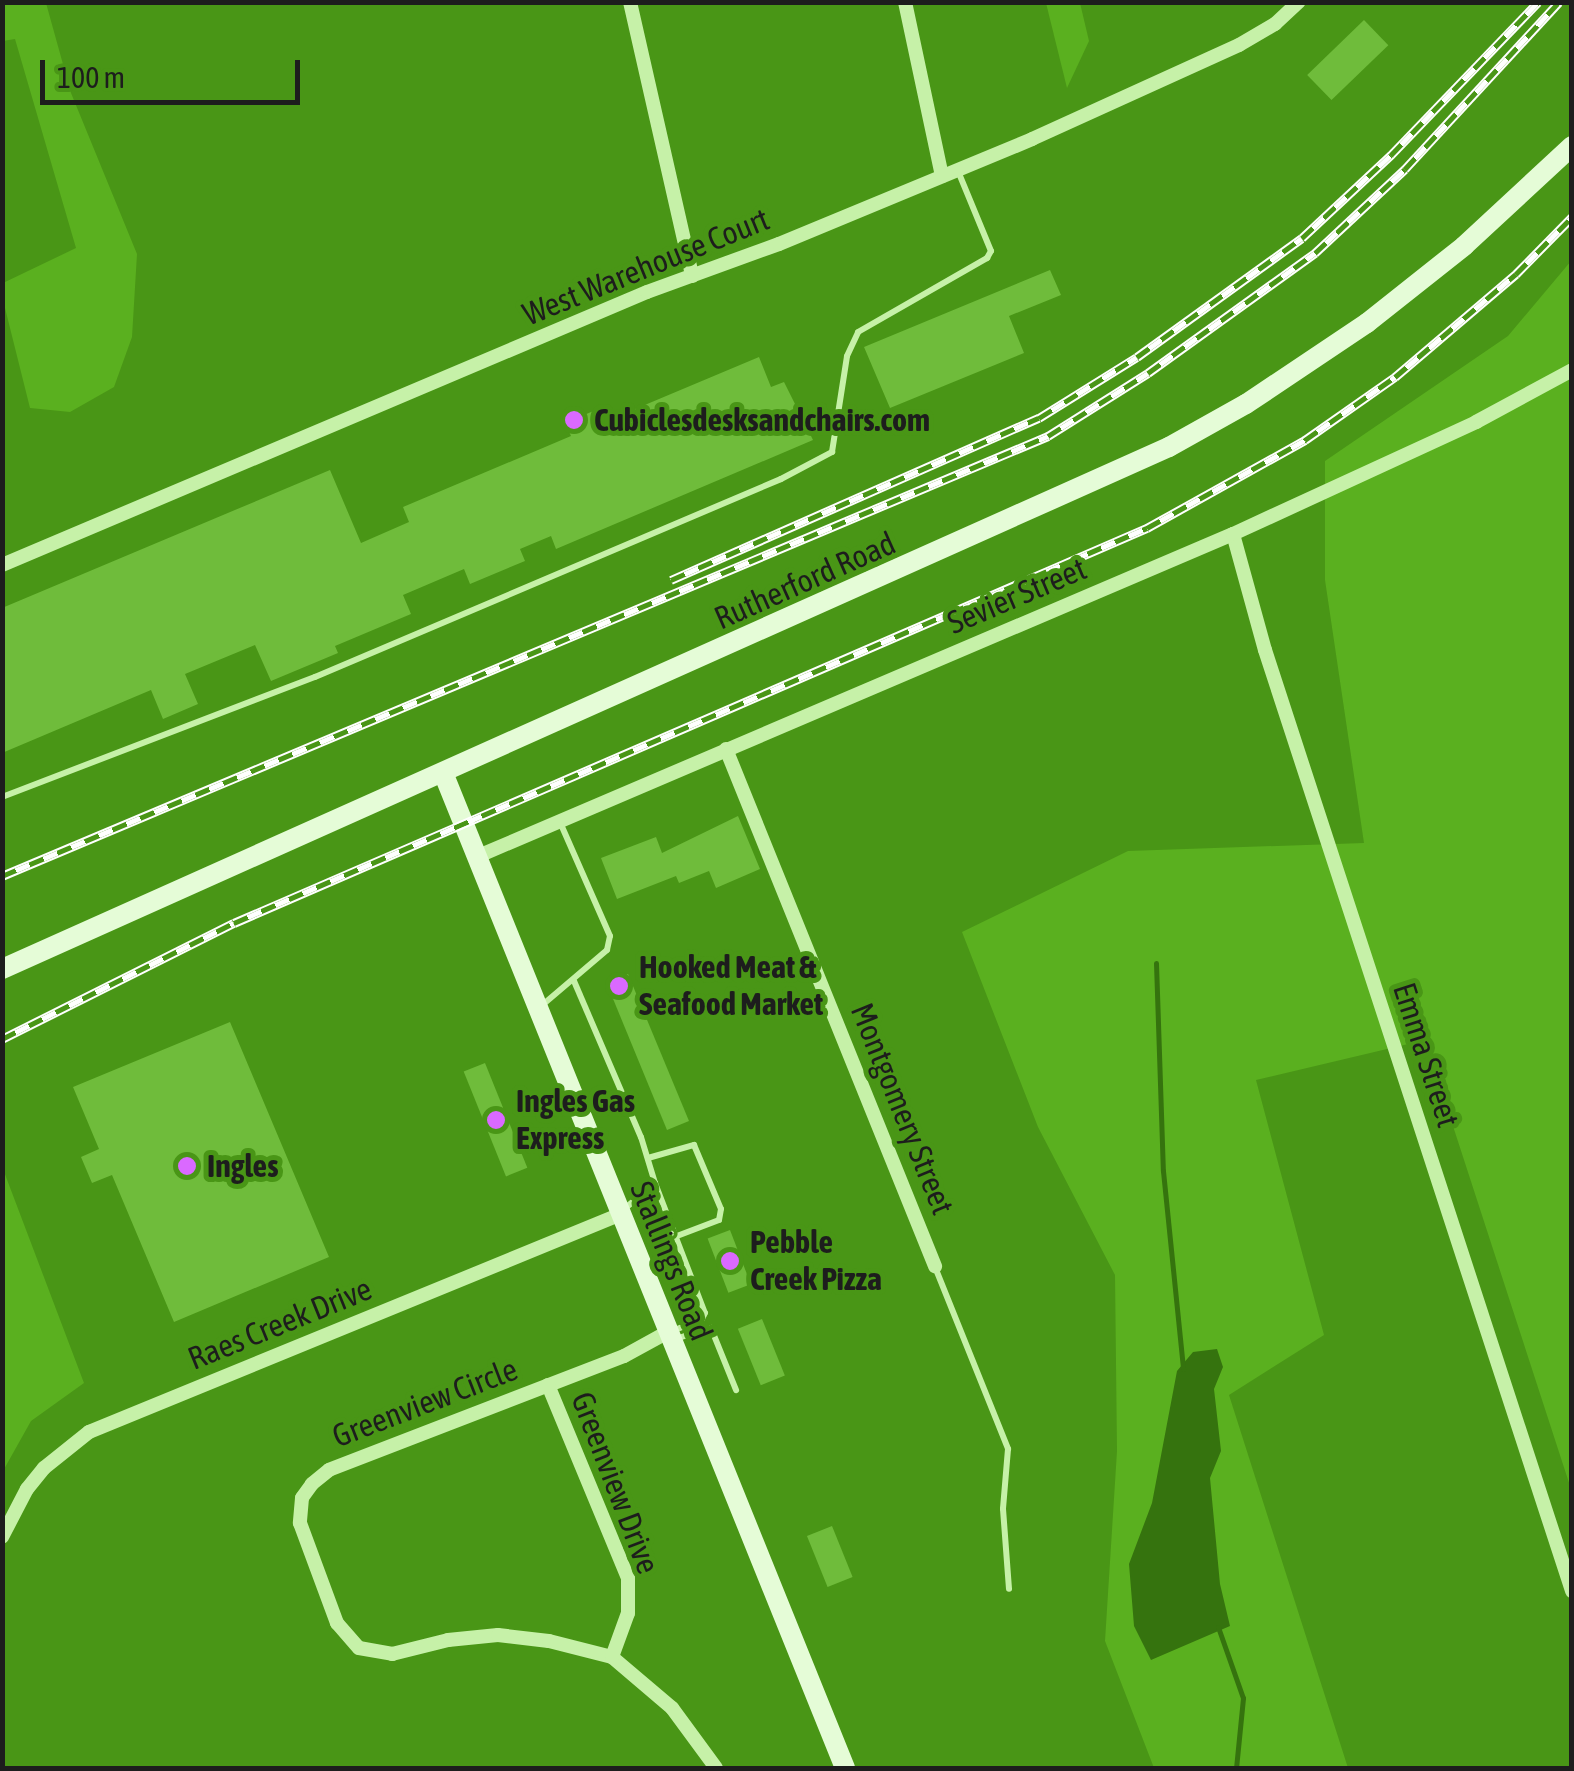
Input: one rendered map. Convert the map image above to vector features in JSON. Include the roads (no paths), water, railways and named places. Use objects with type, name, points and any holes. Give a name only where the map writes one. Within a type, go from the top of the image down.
[{"type":"street","points":[[630,2],[692,276]]},
{"type":"street","points":[[904,2],[942,176]]},
{"type":"street","name":"West Warehouse Court","points":[[2,564],[692,276],[958,170],[1239,45],[1275,24],[1299,2]]},
{"type":"street","name":"Rutherford Road","points":[[2,970],[1169,448],[1246,404],[1366,323],[1464,246],[1572,146]]},
{"type":"street","name":"Sevier Street","points":[[476,857],[1232,534],[1476,422],[1572,370]]},
{"type":"street","name":"Emma Street","points":[[1232,534],[1272,669],[1572,1591]]},
{"type":"street","name":"Montgomery Street","points":[[726,749],[935,1266]]},
{"type":"street","name":"Stallings Road","points":[[444,775],[845,1768]]},
{"type":"street","name":"Raes Creek Drive","points":[[2,1536],[44,1468],[89,1432],[619,1215]]},
{"type":"street","name":"Greenview Circle","points":[[668,1337],[329,1470],[302,1498],[300,1523],[337,1624],[346,1638],[370,1652],[392,1654],[448,1640],[498,1635],[548,1641],[612,1657],[672,1708],[716,1768]]},
{"type":"street","name":"Greenview Drive","points":[[548,1385],[628,1578],[628,1613],[612,1657]]},
{"type":"lane","points":[[2,797],[315,677],[781,479],[832,452],[847,356],[858,332],[987,258],[991,251],[958,170]]},
{"type":"lane","points":[[539,1008],[574,982],[606,950],[610,936],[560,820]]},
{"type":"lane","points":[[574,982],[648,1158],[705,1314],[668,1337]]},
{"type":"lane","points":[[648,1158],[694,1145],[721,1209],[719,1220],[677,1236]]},
{"type":"lane","points":[[619,1215],[655,1183]]},
{"type":"lane","points":[[935,1266],[1008,1449],[1003,1526],[1009,1589]]},
{"type":"lane","points":[[668,1337],[711,1328],[736,1390]]},
{"type":"waterway","points":[[1156,963],[1163,1171],[1183,1369]]},
{"type":"waterway","points":[[1218,1627],[1243,1698],[1236,1768]]},
{"type":"railway","points":[[671,580],[1039,418],[1137,357],[1302,238],[1391,155],[1538,2]]},
{"type":"railway","points":[[2,876],[1048,436],[1148,373],[1315,253],[1405,169],[1559,2]]},
{"type":"railway","points":[[2,1039],[234,923],[1147,528],[1305,440],[1395,377],[1516,274],[1572,217]]},
{"type":"place","name":"Cubiclesdesksandchairs.com","points":[[574,420]]},
{"type":"place","name":"Hooked Meat & Seafood Market","points":[[619,986]]},
{"type":"place","name":"Ingles Gas Express","points":[[496,1120]]},
{"type":"place","name":"Ingles","points":[[187,1166]]},
{"type":"place","name":"Pebble Creek Pizza","points":[[730,1261]]}]
